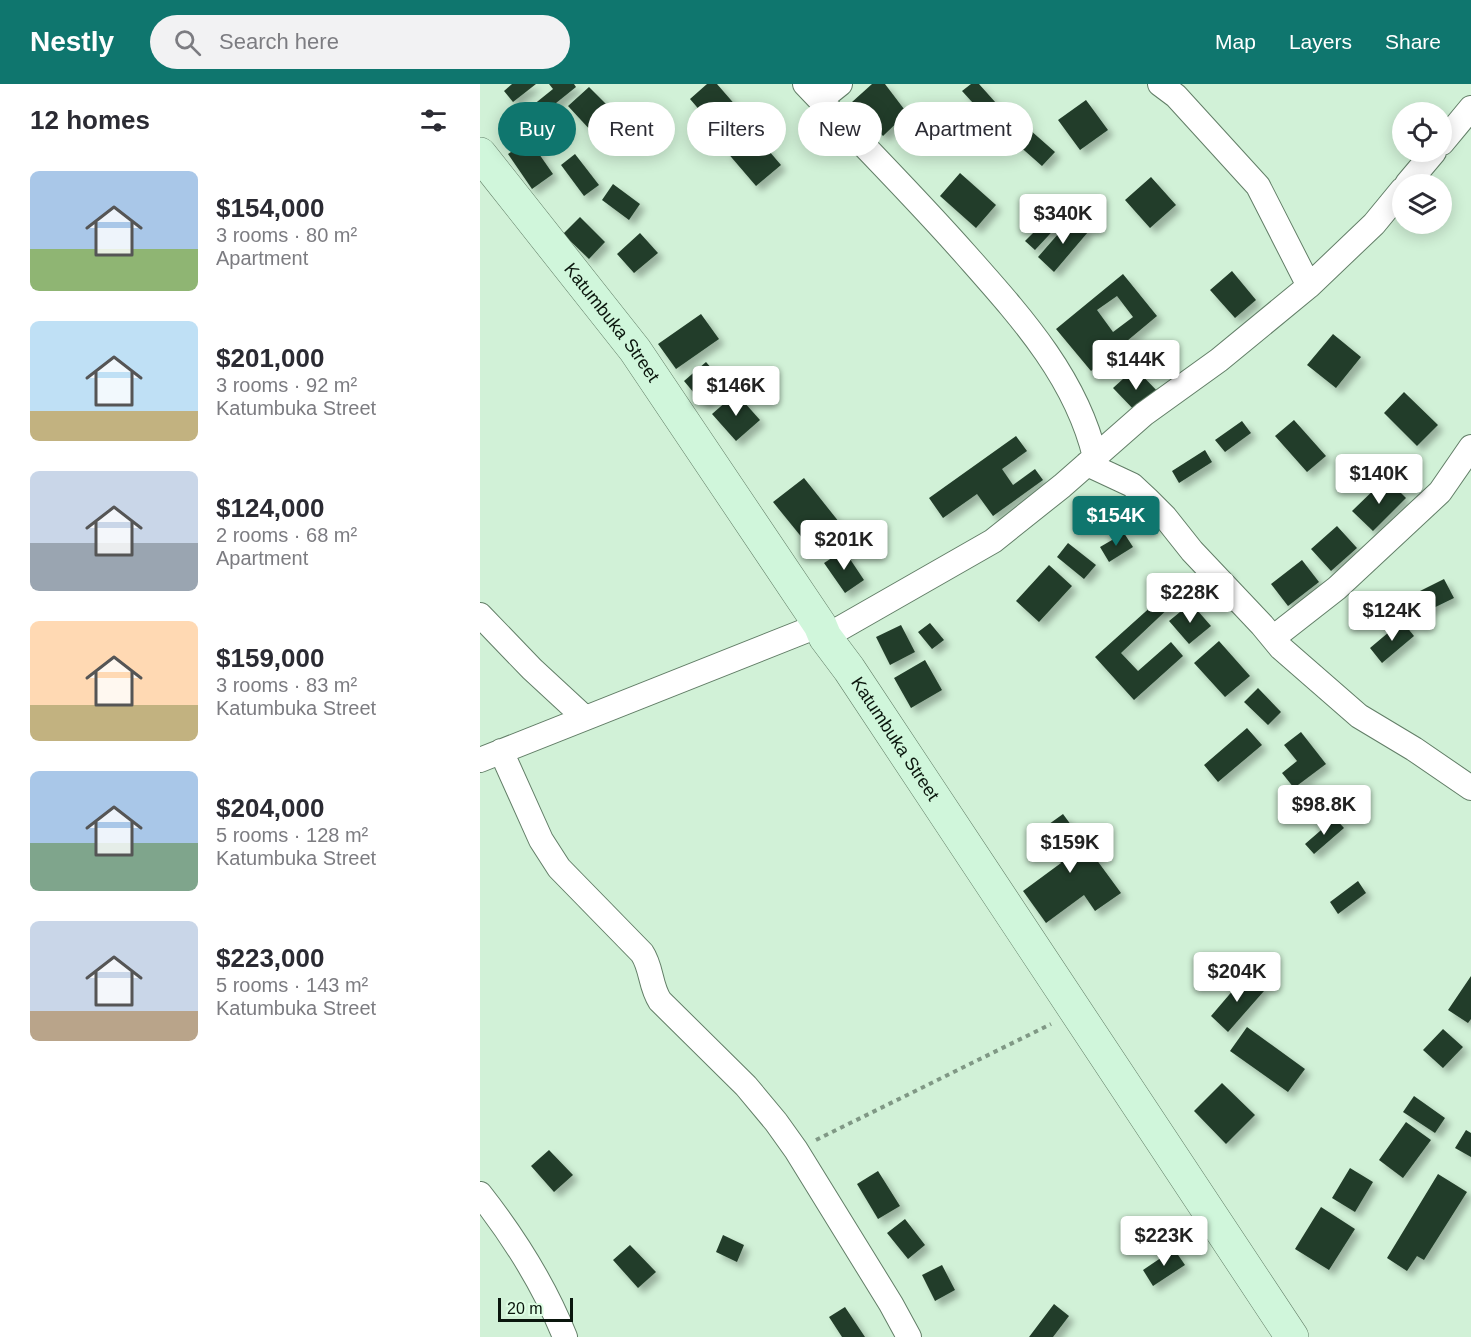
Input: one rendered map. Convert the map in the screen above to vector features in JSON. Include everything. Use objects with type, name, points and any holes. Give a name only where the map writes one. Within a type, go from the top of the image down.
[{"type":"main road","name":"Katumbuka Street","points":[[480,154],[635,350],[1292,1337]]},
{"type":"street","points":[[840,84],[813,92],[916,198],[1000,294],[1049,355],[1074,397],[1089,430],[1091,460]]},
{"type":"street","points":[[1160,84],[1176,96],[1258,186],[1309,286]]},
{"type":"street","points":[[1452,131],[1471,108]]},
{"type":"street","points":[[1415,174],[1426,162]]},
{"type":"street","points":[[909,1337],[796,1150],[746,1086],[660,1001],[652,986],[650,970],[642,953],[559,868],[490,756],[585,717],[822,631],[993,541],[1144,414],[1219,360],[1309,286],[1374,224],[1392,202]]},
{"type":"street","points":[[1274,638],[1336,588],[1440,492],[1471,447]]},
{"type":"street","points":[[1091,460],[1132,485],[1147,499],[1281,648],[1359,716],[1414,749],[1471,788]]},
{"type":"street","points":[[480,615],[532,669],[585,717]]},
{"type":"street","points":[[480,1194],[502,1223],[556,1314],[565,1337]]},
{"type":"path","points":[[796,1150],[1076,1011]]},
{"type":"building","points":[[512,84],[536,84],[513,102],[504,91]]},
{"type":"building","points":[[549,84],[574,84],[576,87],[557,102],[537,102],[553,89]]},
{"type":"building","points":[[707,84],[717,84],[733,102],[693,102],[690,99]]},
{"type":"building","points":[[872,84],[885,84],[899,102],[894,102],[894,125],[882,135],[882,102],[852,102]]},
{"type":"building","points":[[971,84],[979,84],[995,102],[972,102],[962,91]]},
{"type":"building","points":[[589,87],[604,102],[588,102],[588,128],[576,115],[576,102],[572,102]]},
{"type":"building","points":[[1086,100],[1108,130],[1080,150],[1058,120]]},
{"type":"building","points":[[1033,133],[1055,152],[1042,166],[1031,156],[1033,156]]},
{"type":"building","points":[[576,155],[599,185],[584,196],[561,165]]},
{"type":"building","points":[[509,156],[540,156],[553,174],[532,189]]},
{"type":"building","points":[[730,156],[773,156],[781,165],[756,186]]},
{"type":"building","points":[[960,173],[996,205],[976,228],[940,196]]},
{"type":"building","points":[[1151,177],[1176,205],[1150,228],[1125,200]]},
{"type":"building","points":[[613,184],[640,204],[629,220],[602,200]]},
{"type":"building","points":[[1053,213],[1062,221],[1035,250],[1025,241]]},
{"type":"building","points":[[580,217],[605,242],[589,259],[563,234]]},
{"type":"building","points":[[1072,218],[1088,232],[1054,272],[1038,257]]},
{"type":"building","points":[[640,233],[658,253],[634,273],[617,254]]},
{"type":"building","points":[[1232,271],[1256,300],[1235,318],[1210,290]]},
{"type":"building","points":[[1123,274],[1157,316],[1091,371],[1056,329]],"holes":[[[1117,296],[1133,317],[1113,332],[1097,310]]]},
{"type":"building","points":[[701,314],[719,339],[676,369],[658,344]]},
{"type":"building","points":[[1333,334],[1361,357],[1336,388],[1307,365]]},
{"type":"building","points":[[706,362],[727,386],[704,405],[684,381]]},
{"type":"building","points":[[1135,368],[1160,394],[1138,414],[1113,388]]},
{"type":"building","points":[[1404,392],[1438,425],[1417,446],[1384,413]]},
{"type":"building","points":[[736,393],[760,420],[736,441],[712,414]]},
{"type":"building","points":[[1294,420],[1326,456],[1307,472],[1275,436]]},
{"type":"building","points":[[1242,421],[1251,433],[1225,452],[1215,440]]},
{"type":"building","points":[[1016,436],[1027,451],[1002,469],[1013,485],[1035,469],[1043,480],[993,516],[977,494],[943,518],[929,498]]},
{"type":"building","points":[[1205,450],[1212,462],[1179,483],[1172,471]]},
{"type":"building","points":[[804,478],[843,527],[812,550],[773,502]]},
{"type":"building","points":[[1386,478],[1406,498],[1373,531],[1352,511]]},
{"type":"building","points":[[1337,526],[1357,548],[1331,571],[1311,549]]},
{"type":"building","points":[[1124,533],[1133,547],[1109,562],[1100,547]]},
{"type":"building","points":[[1068,543],[1096,565],[1084,579],[1057,557]]},
{"type":"building","points":[[844,550],[864,580],[845,593],[824,563]]},
{"type":"building","points":[[1302,560],[1319,582],[1288,606],[1271,584]]},
{"type":"building","points":[[1049,565],[1072,586],[1039,622],[1016,601]]},
{"type":"building","points":[[1444,579],[1454,598],[1417,616],[1408,597]]},
{"type":"building","points":[[1164,595],[1173,604],[1121,653],[1138,671],[1171,642],[1183,656],[1134,700],[1095,657]]},
{"type":"building","points":[[1191,603],[1211,626],[1189,644],[1169,621]]},
{"type":"building","points":[[1402,621],[1414,636],[1382,663],[1370,648]]},
{"type":"building","points":[[930,623],[944,640],[932,649],[918,632]]},
{"type":"building","points":[[901,625],[915,652],[890,665],[876,637]]},
{"type":"building","points":[[1219,641],[1250,676],[1225,697],[1194,663]]},
{"type":"building","points":[[925,660],[942,690],[911,708],[894,678]]},
{"type":"building","points":[[1258,688],[1281,712],[1268,725],[1244,702]]},
{"type":"building","points":[[1247,728],[1262,745],[1218,782],[1204,765]]},
{"type":"building","points":[[1301,732],[1326,764],[1294,788],[1282,773],[1297,761],[1284,745]]},
{"type":"building","points":[[1063,814],[1121,893],[1095,911],[1084,895],[1046,923],[1023,891],[1061,863],[1038,832]]},
{"type":"building","points":[[1335,818],[1344,828],[1314,854],[1305,844]]},
{"type":"building","points":[[1358,881],[1366,893],[1338,914],[1330,902]]},
{"type":"building","points":[[1246,975],[1264,991],[1228,1032],[1211,1016]]},
{"type":"building","points":[[1471,976],[1471,1019],[1468,1023],[1448,1010]]},
{"type":"building","points":[[1247,1027],[1305,1069],[1288,1092],[1230,1051]]},
{"type":"building","points":[[1443,1029],[1463,1047],[1443,1068],[1423,1050]]},
{"type":"building","points":[[1222,1083],[1255,1115],[1226,1144],[1194,1111]]},
{"type":"building","points":[[1414,1096],[1445,1118],[1435,1133],[1403,1112]]},
{"type":"building","points":[[1406,1122],[1431,1140],[1403,1178],[1379,1160]]},
{"type":"building","points":[[1466,1130],[1471,1133],[1471,1157],[1455,1148]]},
{"type":"building","points":[[549,1150],[573,1175],[554,1192],[531,1166]]},
{"type":"building","points":[[1350,1168],[1373,1182],[1355,1212],[1332,1198]]},
{"type":"building","points":[[878,1171],[900,1206],[878,1219],[857,1184]]},
{"type":"building","points":[[1438,1174],[1467,1192],[1424,1260],[1417,1256],[1407,1271],[1387,1258]]},
{"type":"building","points":[[1321,1207],[1355,1229],[1329,1270],[1295,1249]]},
{"type":"building","points":[[905,1219],[925,1245],[908,1259],[887,1233]]},
{"type":"building","points":[[723,1235],[744,1245],[737,1262],[716,1252]]},
{"type":"building","points":[[630,1245],[656,1272],[638,1288],[613,1260]]},
{"type":"building","points":[[1174,1249],[1185,1265],[1153,1286],[1143,1270]]},
{"type":"building","points":[[942,1265],[955,1290],[935,1301],[922,1275]]},
{"type":"building","points":[[1054,1304],[1069,1316],[1053,1337],[1029,1337]]},
{"type":"building","points":[[845,1307],[865,1337],[842,1337],[829,1317]]}]
